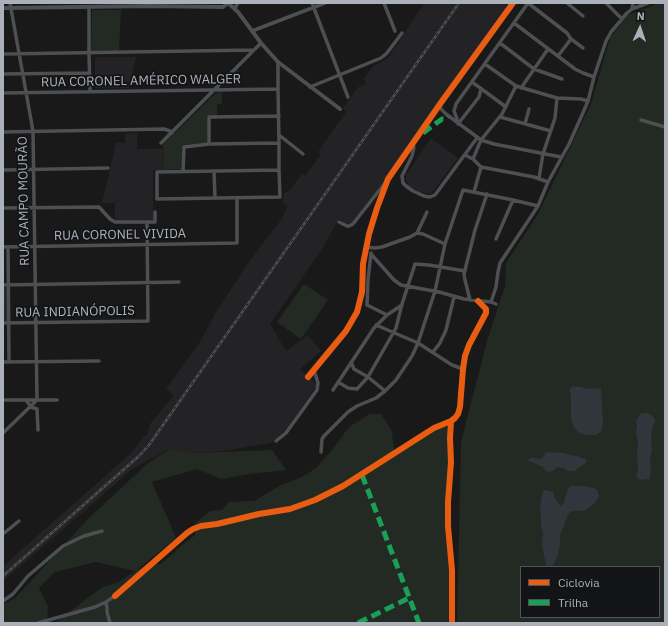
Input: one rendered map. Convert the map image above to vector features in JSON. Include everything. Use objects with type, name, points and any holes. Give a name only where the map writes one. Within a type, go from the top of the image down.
[{"type":"street","points":[[3,8],[11,5],[89,6],[150,4],[223,7],[228,3],[235,8],[261,43],[278,62],[340,109]]},
{"type":"street","points":[[235,8],[238,3]]},
{"type":"street","points":[[312,3],[348,97]]},
{"type":"street","points":[[252,31],[325,3]]},
{"type":"street","points":[[384,3],[395,31]]},
{"type":"street","points":[[339,222],[347,226],[353,224],[388,179],[513,3]]},
{"type":"street","points":[[458,124],[454,111],[455,106],[528,3],[567,33],[571,39],[582,48]]},
{"type":"street","points":[[567,3],[583,16]]},
{"type":"street","points":[[606,3],[622,19]]},
{"type":"street","points":[[632,9],[633,3]]},
{"type":"street","points":[[491,302],[496,287],[500,263],[538,206],[548,182],[576,130],[588,101],[606,41],[611,32],[627,13],[632,9],[648,3]]},
{"type":"street","name":"RUA CAMPO MOURÃO","points":[[11,5],[33,131],[37,400]]},
{"type":"street","points":[[89,6],[90,92]]},
{"type":"street","points":[[514,23],[578,71],[594,77]]},
{"type":"street","points":[[310,87],[381,58],[388,53],[402,33]]},
{"type":"street","points":[[558,56],[571,39]]},
{"type":"street","points":[[161,143],[261,43]]},
{"type":"street","points":[[500,43],[534,69],[562,79]]},
{"type":"street","points":[[521,88],[548,49]]},
{"type":"street","points":[[3,54],[254,50]]},
{"type":"street","points":[[278,62],[280,197],[157,199],[157,172],[279,170]]},
{"type":"street","points":[[485,64],[521,88],[557,98],[581,99],[588,101]]},
{"type":"street","points":[[3,74],[89,72]]},
{"type":"street","points":[[472,82],[506,107]]},
{"type":"street","points":[[473,159],[481,140],[500,117],[516,86]]},
{"type":"street","name":"RUA CORONEL AMÉRICO WALGER","points":[[3,93],[278,89]]},
{"type":"street","points":[[458,124],[481,95],[481,89]]},
{"type":"street","points":[[539,178],[543,154],[555,118],[557,98]]},
{"type":"street","points":[[440,104],[441,109],[446,114],[481,140],[494,144],[561,157]]},
{"type":"street","points":[[525,124],[529,109]]},
{"type":"street","points":[[209,144],[209,117],[279,116]]},
{"type":"street","points":[[500,117],[551,131]]},
{"type":"street","points":[[641,120],[665,127]]},
{"type":"street","points":[[3,132],[164,129],[172,133]]},
{"type":"street","points":[[279,136],[303,154]]},
{"type":"street","points":[[412,144],[414,147],[413,152],[402,176],[403,183],[412,191],[428,197],[435,195],[477,138]]},
{"type":"street","points":[[183,172],[184,147],[209,144],[279,143]]},
{"type":"street","points":[[465,155],[473,159],[481,167],[539,178],[548,182]]},
{"type":"street","points":[[474,192],[481,167]]},
{"type":"street","points":[[3,170],[108,168]]},
{"type":"street","points":[[214,171],[215,198]]},
{"type":"street","points":[[308,377],[349,327],[357,312],[362,292],[362,271],[366,247],[374,216],[388,179]]},
{"type":"street","points":[[321,452],[322,439],[324,436],[345,415],[357,406],[376,398],[385,391],[396,380],[412,356],[418,343],[435,291],[445,244],[463,190],[538,206]]},
{"type":"street","points":[[470,300],[465,280],[465,271],[487,194]]},
{"type":"street","name":"RUA CORONEL VIVIDA","points":[[3,247],[237,243],[236,198]]},
{"type":"street","points":[[496,239],[513,200]]},
{"type":"street","points":[[3,208],[99,207],[110,219],[115,222],[155,222],[155,212]]},
{"type":"street","points":[[366,247],[382,247],[410,237],[417,233],[428,212]]},
{"type":"street","points":[[147,222],[147,283]]},
{"type":"street","points":[[417,233],[423,234],[445,244]]},
{"type":"street","points":[[8,247],[9,362]]},
{"type":"street","points":[[371,248],[367,305],[387,315]]},
{"type":"street","points":[[370,254],[401,285],[435,291],[454,297],[496,304]]},
{"type":"street","points":[[3,262],[8,262]]},
{"type":"street","points":[[338,382],[348,388],[357,389],[368,377],[397,325],[415,264],[465,271]]},
{"type":"street","points":[[3,285],[179,282]]},
{"type":"street","name":"RUA INDIANÓPOLIS","points":[[3,323],[148,322],[147,283]]},
{"type":"street","points":[[433,352],[440,343],[446,330],[454,297]]},
{"type":"street","points":[[38,623],[106,602],[115,596],[187,533],[197,527],[204,528],[211,524],[290,509],[315,500],[333,492],[362,475],[434,428],[451,421],[458,414],[460,407],[465,356],[469,345],[486,313],[486,309],[478,301]]},
{"type":"street","points":[[333,390],[376,325],[402,304]]},
{"type":"street","points":[[376,325],[418,343],[452,365],[463,369]]},
{"type":"street","points":[[3,346],[9,346]]},
{"type":"street","points":[[3,362],[99,361]]},
{"type":"street","points":[[351,362],[354,369],[368,377],[385,391]]},
{"type":"street","points":[[276,441],[286,433],[317,390],[318,383],[314,370]]},
{"type":"street","points":[[3,400],[57,400]]},
{"type":"street","points":[[26,400],[31,407],[36,408],[38,411],[38,430]]},
{"type":"street","points":[[3,433],[37,400]]},
{"type":"street","points":[[451,421],[448,526],[452,570],[452,623]]},
{"type":"street","points":[[3,534],[19,521]]},
{"type":"street","points":[[3,601],[13,594],[28,576],[63,546],[84,536],[102,531]]},
{"type":"street","points":[[106,602],[110,623]]},
{"type":"street","points":[[100,605],[107,612]]},
{"type":"shaded area","points":[[424,3],[506,3],[505,9],[365,207],[351,224],[347,224],[339,219],[322,249],[270,324],[286,351],[308,335],[321,351],[300,369],[317,385],[284,434],[270,443],[224,451],[195,453],[170,449],[132,469],[3,581],[3,566],[130,454],[148,432],[150,424],[174,395],[166,389],[200,342],[215,314],[248,263],[281,220],[288,206],[283,203],[284,193],[288,192],[302,174],[305,176],[321,154],[318,152],[346,112],[343,109],[358,87],[366,85],[364,79],[373,66],[389,57]]},
{"type":"shaded area","points":[[659,3],[665,3],[665,623],[457,623],[461,442],[487,341],[505,286],[506,263],[538,214],[591,104],[610,38],[628,15]]},
{"type":"shaded area","points":[[92,10],[121,10],[119,51],[91,51]]},
{"type":"shaded area","points":[[96,57],[136,57],[129,88],[95,88]]},
{"type":"shaded area","points":[[238,69],[239,85],[222,85]]},
{"type":"shaded area","points":[[222,92],[222,104],[217,104],[217,116],[207,116],[207,143],[183,145],[181,169],[164,170],[163,144],[216,93]]},
{"type":"shaded area","points":[[137,133],[137,149],[163,149],[164,170],[153,170],[153,221],[115,221],[115,203],[102,203],[116,143],[125,143],[125,134]]},
{"type":"shaded area","points":[[431,138],[458,158],[431,194],[419,192],[410,187],[406,181],[406,175]]},
{"type":"shaded area","points":[[304,284],[328,300],[301,339],[277,322]]},
{"type":"shaded area","points":[[3,287],[7,287],[7,322],[3,322]]},
{"type":"shaded area","points":[[573,386],[588,389],[601,389],[603,422],[601,432],[596,435],[586,435],[578,432],[574,427],[571,420],[571,395],[569,390]]},
{"type":"shaded area","points":[[647,413],[653,416],[655,421],[652,429],[651,440],[651,473],[649,479],[640,480],[636,477],[638,469],[638,442],[636,421],[640,414]]},
{"type":"shaded area","points":[[370,414],[381,414],[391,429],[395,454],[407,449],[440,428],[447,427],[449,457],[446,493],[446,524],[450,566],[451,623],[55,623],[101,588],[119,582],[135,571],[96,562],[55,572],[39,588],[48,607],[47,623],[3,623],[3,605],[16,597],[89,518],[148,463],[170,449],[195,453],[272,450],[286,470],[221,479],[197,469],[152,482],[176,538],[136,571],[148,564],[161,564],[195,535],[195,523],[210,511],[222,510],[229,502],[254,501],[279,486],[302,477],[316,468],[349,427]]},
{"type":"shaded area","points":[[546,452],[564,453],[587,460],[585,464],[574,471],[568,471],[564,468],[557,467],[553,471],[547,472],[543,467],[527,460],[531,458],[540,459]]},
{"type":"shaded area","points":[[570,486],[585,486],[597,489],[599,496],[595,503],[586,510],[571,511],[568,515],[560,535],[560,545],[554,564],[552,566],[547,566],[542,545],[543,533],[541,526],[540,506],[542,495],[544,490],[553,492],[560,506],[564,503]]},
{"type":"railway","points":[[3,576],[139,456],[149,445],[459,3]]},
{"type":"marked path","points":[[423,133],[442,119],[446,119],[448,117]]},
{"type":"marked path","points":[[362,475],[419,623]]},
{"type":"marked path","points":[[358,623],[409,598]]},
{"type":"cycle path","points":[[308,377],[346,331],[357,312],[362,292],[363,264],[369,234],[388,179],[513,3]]},
{"type":"cycle path","points":[[115,596],[193,529],[259,514],[290,509],[315,500],[343,486],[434,428],[455,418],[460,407],[465,356],[469,345],[486,313],[486,309],[478,301]]},
{"type":"cycle path","points":[[451,421],[448,526],[452,570],[452,623]]}]
